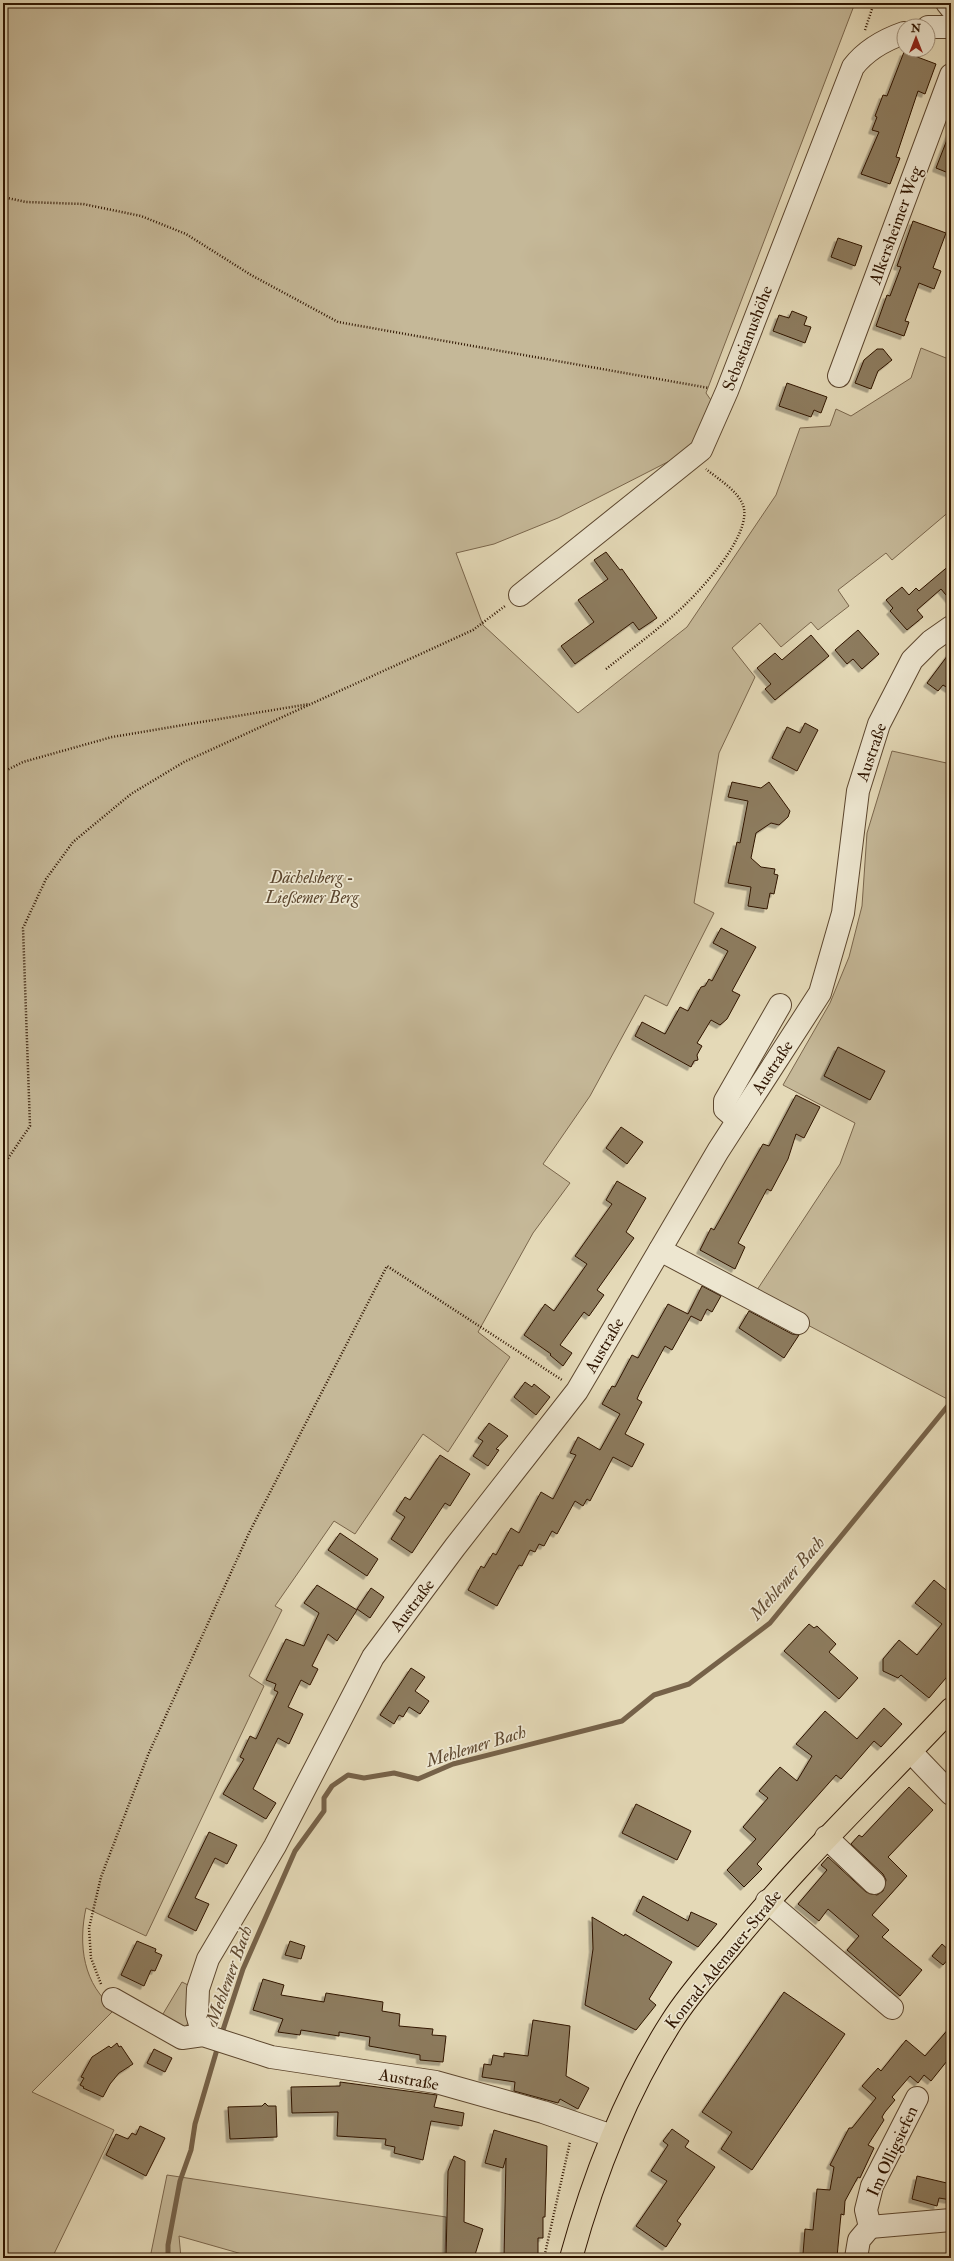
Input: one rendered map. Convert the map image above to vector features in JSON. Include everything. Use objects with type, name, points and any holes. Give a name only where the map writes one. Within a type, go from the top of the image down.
[{"type":"main road","name":"Konrad-Adenauer-Straße","points":[[571,2258],[589,2194],[612,2136],[633,2091],[673,2019],[767,1902],[826,1837],[911,1752],[951,1709]]},
{"type":"street","points":[[947,3],[951,8]]},
{"type":"street","points":[[936,27],[951,27]]},
{"type":"street","name":"Sebastianushöhe","points":[[520,595],[693,459],[706,441],[727,391],[853,67],[860,58],[882,42],[896,36]]},
{"type":"street","name":"Alkersheimer Weg","points":[[839,376],[951,75]]},
{"type":"street","name":"Austraße","points":[[207,2037],[197,2014],[198,1989],[208,1959],[275,1846],[373,1657],[455,1547],[577,1390],[738,1120],[820,993],[843,913],[858,791],[879,724],[912,660],[931,641],[951,627]]},
{"type":"street","points":[[738,1120],[725,1108],[725,1101],[780,1005]]},
{"type":"street","points":[[660,1250],[798,1323]]},
{"type":"street","points":[[911,1752],[951,1794]]},
{"type":"street","points":[[826,1837],[874,1883]]},
{"type":"street","points":[[767,1902],[892,2008]]},
{"type":"street","name":"Austraße","points":[[112,1999],[182,2038],[207,2037],[271,2057],[436,2082],[543,2112],[568,2122],[612,2136]]},
{"type":"street","name":"Im Olligsiefen","points":[[870,2227],[866,2210],[872,2186],[917,2098]]},
{"type":"street","points":[[856,2258],[860,2240],[870,2227],[951,2220]]},
{"type":"path","points":[[3,197],[26,202],[83,204],[141,216],[186,234],[251,275],[338,322],[727,391]]},
{"type":"path","points":[[606,669],[675,615],[706,583],[734,544],[744,522],[743,506],[736,493],[693,459]]},
{"type":"path","points":[[3,1166],[30,1126],[23,928],[46,879],[73,842],[131,794],[184,762],[473,630],[520,595]]},
{"type":"path","points":[[3,772],[23,762],[112,737],[314,703]]},
{"type":"path","points":[[112,1999],[101,1983],[91,1958],[89,1928],[101,1876],[148,1754],[250,1533],[387,1266],[577,1390]]},
{"type":"path","points":[[544,2258],[571,2144],[568,2122]]},
{"type":"green space","name":"Dächelsberg - Ließemer Berg","points":[[3,3],[855,3],[706,393],[715,406],[695,448],[558,518],[494,544],[456,553],[483,625],[578,713],[687,627],[776,495],[800,428],[830,426],[836,409],[851,416],[911,378],[921,348],[951,360],[951,510],[892,560],[886,553],[838,590],[849,606],[818,630],[811,622],[781,647],[760,623],[732,648],[755,677],[719,753],[694,903],[714,913],[667,1006],[645,995],[590,1096],[543,1164],[570,1183],[533,1233],[478,1332],[510,1357],[448,1452],[423,1434],[355,1534],[334,1521],[275,1606],[282,1610],[249,1676],[264,1686],[146,1936],[86,1908],[83,1950],[86,1963],[96,1988],[104,1999],[115,2009],[32,2092],[114,2130],[52,2258],[3,2258]]},
{"type":"green space","points":[[892,751],[951,764],[951,1401],[753,1296],[840,1164],[855,1123],[783,1085],[830,1003],[849,957],[862,906],[867,833]]},
{"type":"green space","points":[[182,1982],[188,1985],[190,1989],[190,2019],[184,2030],[160,2019]]},
{"type":"green space","points":[[167,2175],[446,2217],[445,2258],[256,2258],[179,2236],[181,2258],[150,2258]]},
{"type":"building","points":[[902,58],[920,58],[936,64],[925,94],[918,91],[896,157],[900,158],[890,184],[861,174],[879,132],[872,130],[877,117],[875,116],[883,95],[887,96]]},
{"type":"building","points":[[951,132],[951,174],[936,168]]},
{"type":"building","points":[[913,221],[946,233],[933,268],[941,271],[934,289],[919,283],[905,321],[909,322],[904,336],[876,326],[887,295],[890,296],[901,267],[897,266]]},
{"type":"building","points":[[838,238],[862,246],[855,266],[831,257]]},
{"type":"building","points":[[792,311],[807,317],[804,325],[811,327],[805,343],[773,331],[779,315],[789,318]]},
{"type":"building","points":[[877,349],[883,349],[892,360],[878,371],[871,389],[855,383],[864,360]]},
{"type":"building","points":[[787,383],[827,397],[821,413],[814,410],[811,417],[779,406]]},
{"type":"building","points":[[606,552],[620,570],[622,569],[657,618],[639,630],[633,622],[575,664],[561,646],[594,622],[578,600],[608,579],[594,560]]},
{"type":"building","points":[[951,564],[951,601],[941,589],[917,610],[923,617],[907,630],[890,611],[893,608],[886,600],[902,587],[909,595],[916,588],[919,591]]},
{"type":"building","points":[[858,630],[879,654],[862,669],[853,659],[847,664],[835,650]]},
{"type":"building","points":[[811,635],[829,656],[775,700],[765,689],[771,684],[757,668],[775,653],[782,660]]},
{"type":"building","points":[[951,651],[951,690],[943,685],[938,691],[927,683]]},
{"type":"building","points":[[805,723],[818,730],[797,771],[772,758],[787,727],[800,733]]},
{"type":"building","points":[[732,782],[761,788],[769,782],[790,811],[788,817],[779,825],[771,823],[756,833],[751,858],[761,867],[775,869],[774,874],[778,875],[774,894],[770,893],[767,909],[748,906],[751,887],[728,883],[737,842],[740,843],[748,801],[728,797]]},
{"type":"building","points":[[721,928],[756,947],[732,991],[740,995],[727,1019],[720,1025],[711,1020],[697,1043],[702,1046],[697,1055],[698,1060],[694,1061],[691,1067],[635,1036],[642,1022],[665,1034],[680,1007],[688,1011],[701,987],[705,986],[709,979],[712,981],[728,951],[713,943]]},
{"type":"building","points":[[838,1047],[885,1071],[870,1100],[824,1076]]},
{"type":"building","points":[[796,1095],[820,1107],[804,1138],[796,1134],[788,1159],[771,1191],[767,1189],[738,1243],[745,1247],[735,1269],[700,1250],[711,1228],[714,1230],[763,1144],[769,1146]]},
{"type":"building","points":[[621,1127],[643,1142],[627,1164],[606,1148]]},
{"type":"building","points":[[617,1181],[646,1198],[626,1232],[634,1238],[597,1290],[604,1295],[589,1316],[584,1312],[560,1345],[572,1353],[563,1366],[550,1355],[551,1354],[524,1335],[545,1304],[554,1311],[587,1264],[575,1256],[612,1204],[606,1200]]},
{"type":"building","points":[[702,1286],[721,1296],[712,1312],[707,1309],[701,1321],[691,1316],[672,1350],[665,1346],[640,1392],[637,1399],[642,1402],[625,1434],[644,1444],[632,1467],[613,1457],[590,1501],[587,1499],[583,1506],[575,1501],[557,1534],[552,1531],[544,1546],[539,1544],[535,1552],[530,1550],[522,1566],[519,1565],[497,1606],[468,1590],[481,1566],[484,1568],[493,1553],[496,1555],[511,1528],[519,1533],[541,1492],[553,1499],[576,1455],[570,1453],[578,1437],[600,1450],[620,1414],[602,1404],[612,1386],[615,1387],[632,1355],[638,1358],[668,1304],[688,1314]]},
{"type":"building","points":[[749,1311],[792,1334],[799,1335],[784,1358],[739,1328]]},
{"type":"building","points":[[525,1382],[532,1387],[534,1384],[550,1397],[536,1415],[514,1397]]},
{"type":"building","points":[[489,1423],[508,1436],[496,1449],[499,1450],[488,1466],[473,1456],[483,1441],[478,1438]]},
{"type":"building","points":[[440,1455],[470,1474],[450,1506],[445,1503],[412,1553],[391,1539],[405,1517],[396,1511],[405,1497],[410,1500]]},
{"type":"building","points":[[340,1533],[378,1559],[367,1576],[328,1550]]},
{"type":"building","points":[[934,1580],[951,1594],[951,1672],[929,1698],[901,1675],[898,1678],[883,1671],[883,1659],[899,1640],[917,1655],[942,1624],[915,1603]]},
{"type":"building","points":[[317,1585],[357,1610],[337,1641],[328,1634],[312,1666],[318,1669],[310,1685],[301,1680],[288,1707],[303,1714],[289,1744],[278,1738],[253,1789],[276,1803],[266,1819],[223,1794],[244,1759],[240,1757],[250,1736],[256,1739],[278,1692],[274,1690],[276,1684],[266,1680],[286,1639],[304,1646],[319,1613],[304,1603]]},
{"type":"building","points":[[371,1588],[384,1597],[370,1618],[357,1609]]},
{"type":"building","points":[[809,1624],[814,1628],[817,1626],[836,1644],[829,1652],[858,1678],[839,1699],[784,1651]]},
{"type":"building","points":[[411,1668],[425,1677],[415,1691],[429,1701],[420,1714],[409,1707],[403,1717],[399,1715],[394,1724],[380,1715]]},
{"type":"building","points":[[884,1708],[902,1724],[881,1747],[874,1741],[841,1779],[836,1775],[757,1864],[762,1869],[744,1887],[727,1870],[756,1839],[743,1827],[768,1798],[759,1791],[780,1767],[797,1781],[812,1756],[796,1744],[825,1711],[857,1739]]},
{"type":"building","points":[[909,1787],[933,1810],[888,1857],[907,1876],[872,1915],[889,1930],[882,1937],[922,1970],[900,1996],[847,1950],[859,1936],[828,1909],[819,1921],[798,1904],[827,1870],[821,1865],[828,1857],[866,1892],[877,1895],[883,1891],[886,1880],[883,1874],[851,1844],[859,1835],[862,1837]]},
{"type":"building","points":[[636,1804],[691,1831],[677,1860],[622,1833]]},
{"type":"building","points":[[209,1832],[237,1845],[227,1864],[215,1858],[195,1898],[209,1904],[196,1931],[168,1917]]},
{"type":"building","points":[[643,1896],[688,1921],[691,1912],[717,1924],[698,1947],[636,1911]]},
{"type":"building","points":[[592,1917],[624,1936],[625,1934],[672,1962],[649,1999],[656,2005],[636,2030],[585,2005],[593,1949]]},
{"type":"building","points":[[137,1941],[156,1949],[155,1952],[162,1955],[155,1971],[151,1970],[144,1986],[121,1975]]},
{"type":"building","points":[[290,1941],[305,1946],[301,1959],[285,1955]]},
{"type":"building","points":[[942,1944],[951,1952],[951,1956],[943,1965],[932,1956]]},
{"type":"building","points":[[263,1979],[284,1985],[281,1995],[324,2002],[326,1993],[383,2002],[382,2011],[400,2014],[399,2026],[433,2029],[432,2035],[446,2036],[443,2062],[420,2060],[420,2055],[369,2046],[370,2037],[339,2032],[339,2036],[301,2030],[300,2035],[278,2032],[283,2019],[253,2010]]},
{"type":"building","points":[[784,1992],[845,2034],[752,2170],[721,2149],[732,2132],[702,2112]]},
{"type":"building","points":[[533,2020],[570,2026],[566,2076],[589,2088],[578,2109],[560,2099],[558,2103],[514,2091],[515,2082],[482,2077],[484,2064],[491,2065],[493,2055],[504,2057],[504,2053],[528,2056]]},
{"type":"building","points":[[951,2026],[951,2056],[931,2081],[924,2075],[918,2083],[910,2076],[892,2097],[895,2100],[882,2117],[884,2120],[868,2145],[874,2148],[860,2178],[858,2177],[845,2201],[844,2215],[841,2214],[837,2257],[803,2254],[805,2229],[813,2230],[817,2189],[830,2190],[834,2167],[830,2165],[849,2128],[852,2128],[876,2098],[862,2086],[878,2068],[881,2071],[906,2040],[925,2056]]},
{"type":"building","points":[[117,2043],[119,2047],[121,2046],[133,2064],[119,2073],[110,2084],[103,2097],[83,2088],[84,2087],[80,2085],[84,2078],[81,2077],[92,2057],[109,2046],[111,2048]]},
{"type":"building","points":[[154,2049],[172,2058],[165,2072],[147,2063]]},
{"type":"building","points":[[340,2082],[437,2095],[434,2107],[464,2113],[462,2126],[431,2121],[423,2160],[394,2153],[395,2147],[385,2145],[386,2139],[337,2136],[338,2112],[292,2113],[291,2087],[340,2086]]},
{"type":"building","points":[[265,2103],[268,2106],[276,2106],[277,2137],[230,2139],[228,2107],[262,2106]]},
{"type":"building","points":[[140,2126],[165,2138],[146,2176],[106,2155],[116,2134],[128,2139],[132,2133],[136,2135]]},
{"type":"building","points":[[672,2129],[689,2141],[685,2147],[715,2167],[677,2221],[681,2224],[666,2247],[636,2226],[667,2181],[651,2171],[668,2145],[663,2141]]},
{"type":"building","points":[[494,2130],[547,2146],[545,2217],[543,2217],[543,2238],[538,2238],[538,2258],[504,2258],[506,2158],[503,2168],[485,2163]]},
{"type":"building","points":[[454,2156],[465,2161],[464,2222],[483,2229],[474,2258],[446,2258],[448,2171]]},
{"type":"building","points":[[917,2176],[951,2184],[951,2200],[939,2198],[937,2206],[912,2199]]},
{"type":"waterway","name":"Mehlemer Bach","points":[[221,2036],[243,1969],[295,1851],[324,1811],[324,1798],[332,1786],[348,1775],[364,1778],[394,1773],[418,1779],[453,1764],[622,1721],[654,1695],[689,1684],[770,1623],[951,1402]]},
{"type":"waterway","name":"Mehlemer Bach","points":[[168,2258],[168,2245],[180,2181],[191,2150],[195,2124],[218,2046]]}]
